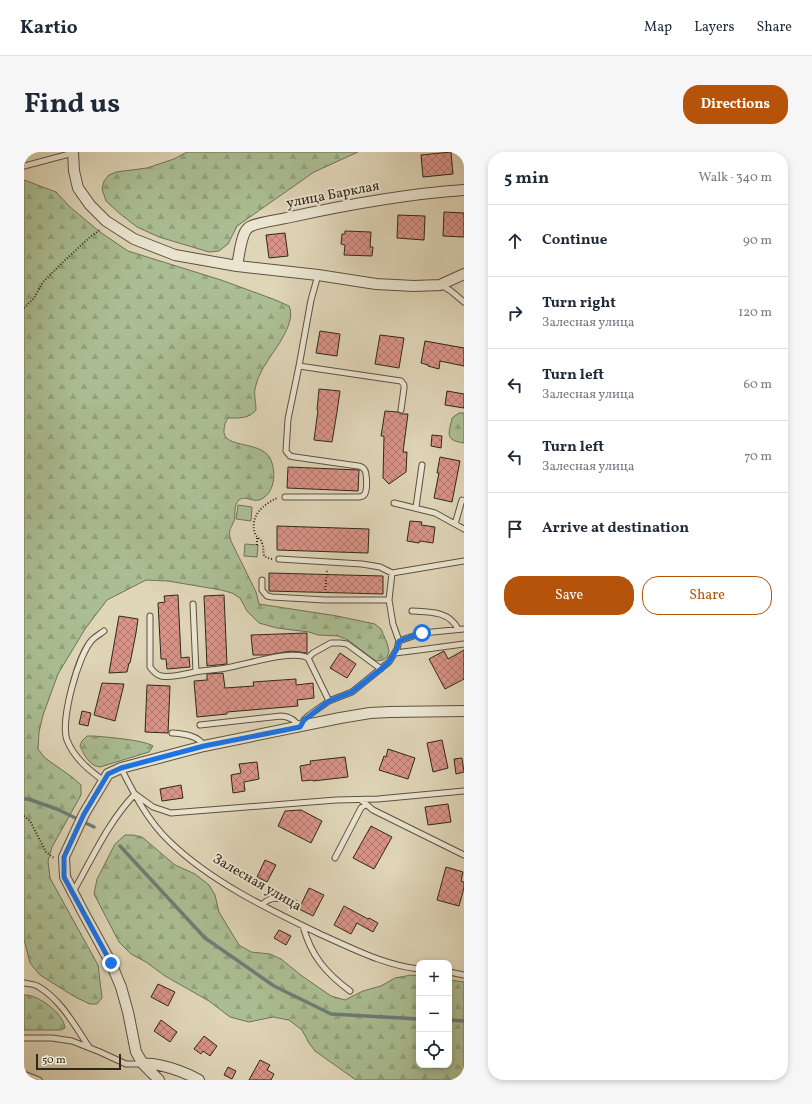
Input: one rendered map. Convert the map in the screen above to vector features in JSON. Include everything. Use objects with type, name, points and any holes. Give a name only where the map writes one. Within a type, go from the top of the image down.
[{"type":"street","points":[[73,152],[74,171],[78,188],[90,205],[106,221],[134,239],[175,255],[237,266],[318,275],[376,284],[414,286],[440,285],[463,277]]},
{"type":"street","name":"улица Барклая","points":[[237,266],[244,234],[248,228],[262,223],[398,196],[464,190]]},
{"type":"street","points":[[159,1080],[143,1064],[136,1052],[121,987],[111,963],[64,877],[64,857],[84,814],[108,774],[121,768],[204,746],[340,718],[370,713],[464,711]]},
{"type":"street","points":[[143,1064],[149,1063],[161,1065],[193,1076],[199,1080]]},
{"type":"lane","points":[[24,166],[73,152]]},
{"type":"lane","points":[[285,496],[358,497],[364,495],[366,492],[366,475],[363,468],[294,457],[290,456],[286,451],[288,419],[311,300],[318,275]]},
{"type":"lane","points":[[440,285],[451,291],[464,302]]},
{"type":"lane","points":[[299,366],[401,382],[404,385],[401,410]]},
{"type":"lane","points":[[416,507],[422,465]]},
{"type":"lane","points":[[455,524],[462,500]]},
{"type":"lane","points":[[394,503],[416,507],[435,513],[464,529]]},
{"type":"lane","points":[[279,559],[373,565],[392,573],[464,561]]},
{"type":"lane","points":[[200,725],[281,716],[291,718],[300,727],[304,720],[329,701],[352,692],[389,662],[397,649],[399,641],[393,624],[388,600],[392,573]]},
{"type":"lane","points":[[262,580],[262,590],[267,596],[325,600],[388,600]]},
{"type":"lane","points":[[193,604],[196,672]]},
{"type":"lane","points":[[412,611],[442,614],[461,629]]},
{"type":"lane","points":[[150,616],[150,667],[155,673],[162,676],[182,675],[298,655],[308,658],[329,701]]},
{"type":"lane","points":[[399,641],[422,633],[461,629]]},
{"type":"lane","points":[[104,631],[92,640],[80,662],[73,685],[64,728],[67,740],[76,756],[86,767],[104,781]]},
{"type":"lane","points":[[308,658],[313,653],[331,643],[347,644],[381,669]]},
{"type":"lane","points":[[395,653],[464,644]]},
{"type":"lane","points":[[172,733],[199,739],[204,746]]},
{"type":"lane","name":"Залесная улица","points":[[121,768],[146,814],[170,842],[200,867],[262,905],[303,926],[372,958],[403,967],[416,969]]},
{"type":"lane","points":[[72,893],[112,822],[124,805],[135,794],[153,807],[171,813],[336,800],[361,800],[464,791]]},
{"type":"lane","points":[[361,800],[373,810],[464,855]]},
{"type":"lane","points":[[335,858],[361,808],[366,804]]},
{"type":"lane","points":[[262,905],[271,898],[279,898],[295,903]]},
{"type":"lane","points":[[303,926],[314,955],[321,964],[350,991]]},
{"type":"lane","points":[[452,973],[464,975]]},
{"type":"lane","points":[[24,983],[38,986],[54,999],[72,1021],[89,1048]]},
{"type":"lane","points":[[24,1038],[52,1038],[72,1041],[126,1064],[143,1064]]},
{"type":"lane","points":[[24,1074],[39,1080]]},
{"type":"path","points":[[24,308],[34,298],[43,282],[90,237],[103,228],[106,221]]},
{"type":"path","points":[[279,559],[264,556],[262,541],[255,533],[254,523],[259,510],[272,501],[285,496]]},
{"type":"path","points":[[257,544],[258,537]]},
{"type":"path","points":[[325,600],[327,562]]},
{"type":"path","points":[[24,816],[30,821],[46,852],[59,862],[64,862]]},
{"type":"green space","points":[[187,152],[358,152],[314,172],[237,226],[228,244],[219,251],[209,252],[159,237],[137,227],[106,201],[102,189],[104,181],[109,175],[116,172],[147,168],[174,159]]},
{"type":"green space","points":[[24,180],[56,192],[70,207],[100,232],[128,251],[221,280],[289,306],[291,312],[288,327],[280,343],[262,370],[257,382],[255,391],[256,410],[250,415],[240,418],[228,418],[224,429],[225,436],[229,440],[262,450],[268,455],[272,463],[274,473],[273,484],[268,494],[259,500],[244,498],[237,502],[235,507],[235,519],[230,530],[231,541],[256,592],[259,604],[337,616],[375,624],[381,629],[389,651],[387,657],[383,660],[376,661],[348,640],[338,636],[318,635],[309,632],[277,628],[259,623],[247,611],[240,598],[232,593],[221,590],[168,581],[146,580],[107,600],[85,629],[58,674],[43,715],[39,732],[38,749],[45,758],[81,785],[81,795],[52,847],[48,861],[50,878],[98,965],[102,998],[97,1004],[90,1004],[75,997],[40,975],[30,963],[24,939]]},
{"type":"green space","points":[[459,413],[464,413],[464,443],[453,440],[449,435],[452,418]]},
{"type":"green space","points":[[238,505],[252,507],[251,521],[236,519]]},
{"type":"green space","points":[[245,544],[258,545],[257,557],[244,556]]},
{"type":"green space","points":[[87,736],[133,740],[153,746],[149,752],[100,767],[90,762],[80,746],[82,741]]},
{"type":"green space","points":[[125,835],[142,837],[175,865],[195,874],[209,885],[215,895],[219,912],[239,945],[251,952],[270,954],[281,959],[331,996],[345,1000],[363,991],[381,986],[395,978],[416,976],[416,1068],[452,1068],[452,980],[464,982],[464,1080],[356,1080],[315,1051],[302,1030],[289,1020],[273,1017],[249,1022],[230,1017],[209,1001],[165,976],[146,962],[131,954],[119,942],[94,894],[97,879],[115,844]]},
{"type":"green space","points":[[24,995],[43,1001],[60,1017],[65,1028],[61,1030],[24,1030]]},
{"type":"building","points":[[451,152],[453,174],[423,177],[421,155]]},
{"type":"building","points":[[444,212],[464,213],[464,237],[443,236]]},
{"type":"building","points":[[398,215],[425,216],[424,240],[397,238]]},
{"type":"building","points":[[345,231],[371,232],[370,247],[373,247],[372,256],[344,255],[345,245],[341,244],[342,234],[345,234]]},
{"type":"building","points":[[285,233],[288,256],[269,258],[266,235]]},
{"type":"building","points":[[320,331],[340,334],[337,356],[316,353]]},
{"type":"building","points":[[380,335],[404,338],[399,368],[375,364]]},
{"type":"building","points":[[425,341],[464,348],[464,366],[440,361],[439,369],[421,363]]},
{"type":"building","points":[[319,389],[340,391],[332,442],[314,440]]},
{"type":"building","points":[[447,391],[464,394],[464,408],[445,405]]},
{"type":"building","points":[[385,411],[408,414],[403,452],[407,452],[406,472],[389,484],[383,478],[384,436],[381,436]]},
{"type":"building","points":[[432,435],[442,436],[441,448],[431,446]]},
{"type":"building","points":[[440,457],[460,461],[452,502],[434,498],[439,473],[437,473]]},
{"type":"building","points":[[288,467],[359,470],[358,491],[287,488]]},
{"type":"building","points":[[410,521],[422,522],[421,525],[435,527],[433,543],[407,541]]},
{"type":"building","points":[[277,526],[369,529],[368,553],[277,550]]},
{"type":"building","points":[[269,573],[383,576],[383,594],[269,591]]},
{"type":"building","points":[[178,595],[181,658],[189,657],[190,667],[167,669],[166,659],[161,659],[158,603],[165,602],[164,596]]},
{"type":"building","points":[[224,595],[227,664],[207,666],[204,596]]},
{"type":"building","points":[[119,616],[138,619],[136,633],[127,672],[109,673]]},
{"type":"building","points":[[307,633],[307,653],[291,651],[268,655],[253,655],[251,635]]},
{"type":"building","points":[[464,650],[464,679],[445,689],[429,659],[444,651],[448,659]]},
{"type":"building","points":[[340,653],[356,664],[347,678],[330,668]]},
{"type":"building","points":[[223,673],[225,688],[254,686],[253,682],[296,679],[296,685],[313,683],[314,698],[297,700],[298,706],[227,712],[227,714],[197,717],[194,681],[207,680],[207,674]]},
{"type":"building","points":[[102,683],[124,684],[115,721],[94,715]]},
{"type":"building","points":[[147,685],[170,686],[168,733],[145,732]]},
{"type":"building","points":[[82,711],[91,713],[88,726],[79,724]]},
{"type":"building","points":[[442,740],[448,768],[433,772],[427,743]]},
{"type":"building","points":[[388,749],[415,758],[408,779],[379,770],[384,756],[386,757]]},
{"type":"building","points":[[345,757],[348,777],[302,781],[300,766],[311,764],[310,761]]},
{"type":"building","points":[[462,758],[464,772],[456,774],[454,759]]},
{"type":"building","points":[[257,762],[259,779],[244,782],[245,791],[233,793],[231,775],[241,773],[239,764]]},
{"type":"building","points":[[181,785],[183,798],[162,801],[160,789]]},
{"type":"building","points":[[448,804],[451,822],[428,825],[425,807]]},
{"type":"building","points":[[301,810],[322,821],[311,843],[278,826],[285,811]]},
{"type":"building","points":[[371,826],[392,837],[374,869],[353,858]]},
{"type":"building","points":[[265,860],[276,865],[267,882],[257,877]]},
{"type":"building","points":[[446,867],[463,872],[461,881],[464,882],[464,888],[459,906],[437,900]]},
{"type":"building","points":[[309,888],[324,895],[313,916],[299,909]]},
{"type":"building","points":[[344,906],[378,923],[373,932],[357,923],[351,934],[334,925]]},
{"type":"building","points":[[279,930],[291,936],[286,945],[274,938]]},
{"type":"building","points":[[158,984],[175,992],[168,1006],[151,997]]},
{"type":"building","points":[[161,1020],[177,1032],[170,1042],[154,1031]]},
{"type":"building","points":[[204,1036],[217,1046],[210,1056],[203,1051],[201,1054],[194,1049]]},
{"type":"building","points":[[260,1060],[270,1065],[267,1070],[274,1074],[271,1080],[249,1080]]},
{"type":"building","points":[[228,1067],[236,1071],[232,1079],[224,1075]]},
{"type":"waterway","points":[[24,799],[57,809],[94,827]]},
{"type":"waterway","points":[[120,846],[205,938],[274,986],[331,1014],[416,1019]]},
{"type":"waterway","points":[[452,1020],[464,1021]]},
{"type":"route","points":[[111,963],[64,877],[64,857],[84,814],[108,774],[114,770],[204,746],[300,727],[308,716],[329,701],[352,692],[381,669],[389,662],[397,649],[399,641],[422,633]]}]
